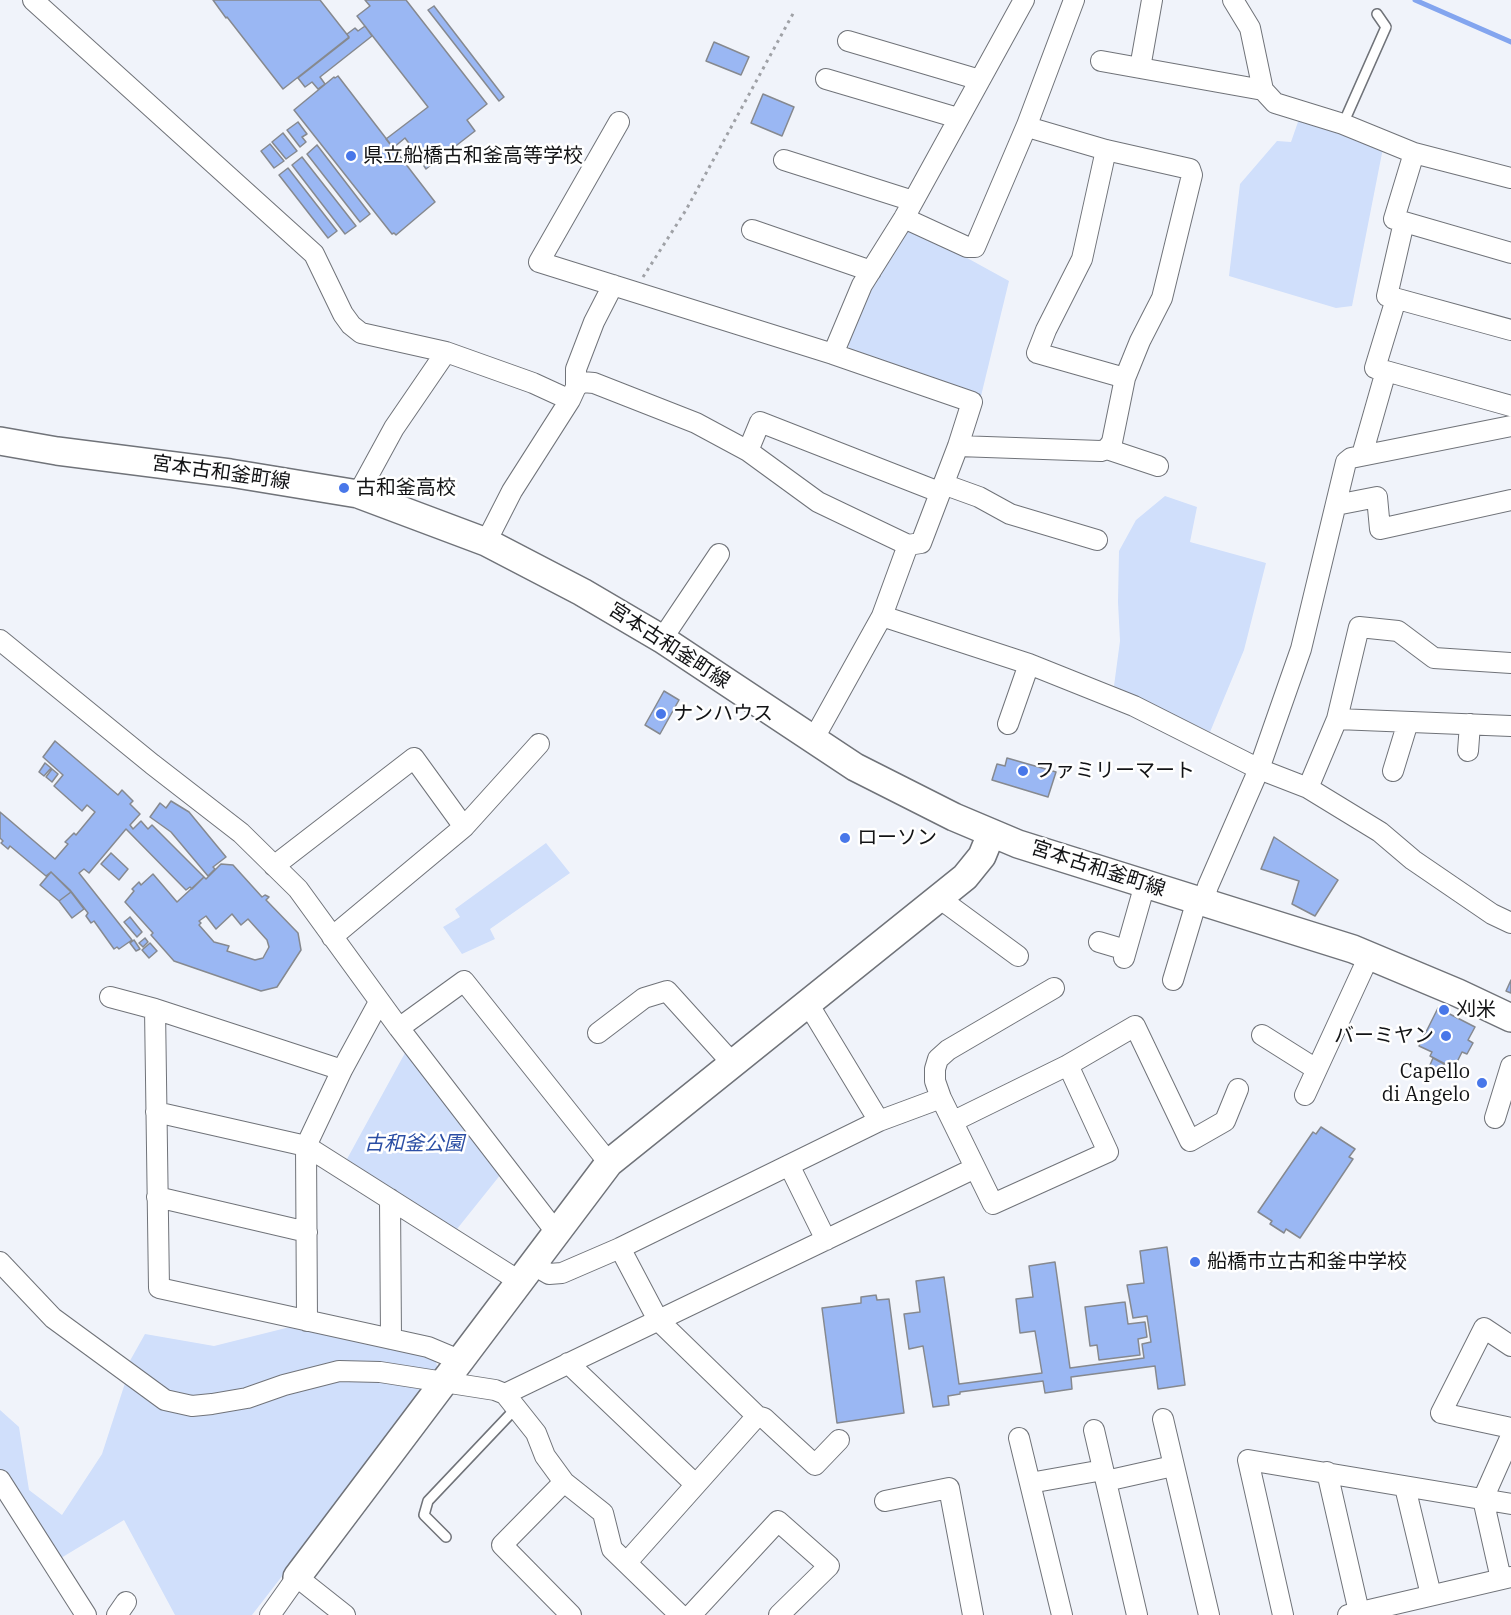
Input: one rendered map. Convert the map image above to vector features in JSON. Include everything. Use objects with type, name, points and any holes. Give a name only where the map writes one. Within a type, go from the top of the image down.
[{"type":"street","points":[[33,0],[314,254],[343,314],[361,333],[446,352],[533,383],[573,394]]},
{"type":"street","points":[[833,354],[862,285],[909,210],[1024,0]]},
{"type":"street","points":[[784,160],[909,210],[967,247],[975,247],[1027,125],[1074,0]]},
{"type":"street","points":[[1140,68],[1152,0]]},
{"type":"street","points":[[1233,0],[1250,28],[1263,90],[1275,103],[1343,124],[1414,153],[1511,178]]},
{"type":"street","points":[[848,41],[980,80]]},
{"type":"street","points":[[1101,61],[1263,90]]},
{"type":"street","points":[[826,79],[958,118]]},
{"type":"street","points":[[486,542],[512,490],[582,382],[594,383],[696,423],[748,451],[818,502],[908,545],[921,543],[958,446],[972,402],[833,354],[539,262],[619,122]]},
{"type":"street","points":[[958,446],[1101,451],[1107,449],[1112,442],[1125,378],[1140,340],[1162,298],[1192,175],[1190,169],[1106,150],[1031,129],[1027,125]]},
{"type":"street","points":[[1106,150],[1082,260],[1036,353],[1125,378]]},
{"type":"street","points":[[1414,153],[1394,219],[1511,253]]},
{"type":"street","points":[[1404,222],[1387,296],[1511,330]]},
{"type":"street","points":[[752,230],[871,271]]},
{"type":"street","points":[[573,394],[576,369],[594,322],[613,285]]},
{"type":"street","points":[[1396,299],[1375,368],[1511,406]]},
{"type":"street","points":[[358,494],[394,428],[446,352]]},
{"type":"street","points":[[1362,456],[1386,371]]},
{"type":"street","points":[[748,451],[760,422],[941,488],[979,497],[1010,514],[1096,540]]},
{"type":"street","points":[[1173,980],[1200,901],[1259,769],[1301,650],[1346,462],[1351,458],[1511,426]]},
{"type":"street","name":"宮本古和釜町線","points":[[0,441],[57,451],[230,473],[358,494],[486,542],[582,592],[662,639],[855,767],[991,834],[1369,956],[1511,1018]]},
{"type":"street","points":[[1107,449],[1158,466]]},
{"type":"street","points":[[1336,505],[1377,497],[1380,529],[1511,500]]},
{"type":"street","points":[[813,740],[882,616],[908,545]]},
{"type":"street","points":[[662,639],[720,554]]},
{"type":"street","points":[[882,616],[1029,664],[1134,706],[1259,769],[1308,788],[1380,832],[1413,860],[1492,914],[1511,923]]},
{"type":"street","points":[[1308,788],[1337,719],[1359,627],[1398,631],[1434,658],[1511,663]]},
{"type":"street","points":[[0,640],[152,764],[241,832],[298,889],[399,1028],[556,1232]]},
{"type":"street","points":[[1008,724],[1029,664]]},
{"type":"street","points":[[1337,719],[1511,726]]},
{"type":"street","points":[[1393,771],[1408,722]]},
{"type":"street","points":[[1468,751],[1470,724]]},
{"type":"street","points":[[332,937],[464,827],[539,744]]},
{"type":"street","points":[[274,866],[414,758],[464,827]]},
{"type":"street","points":[[270,1615],[459,1360],[609,1163],[974,868],[991,834]]},
{"type":"street","points":[[1099,942],[1125,954],[1145,884]]},
{"type":"street","points":[[939,898],[1018,956]]},
{"type":"street","points":[[1305,1095],[1369,956]]},
{"type":"street","points":[[399,1028],[464,981],[609,1163]]},
{"type":"street","points":[[1054,988],[948,1050],[938,1059],[935,1069],[935,1081],[941,1098],[993,1204],[1108,1152],[1068,1065]]},
{"type":"street","points":[[598,1033],[644,998],[667,991],[733,1064]]},
{"type":"street","points":[[110,997],[342,1070]]},
{"type":"street","points":[[307,1321],[306,1146],[342,1070],[380,1002]]},
{"type":"street","points":[[807,1002],[879,1121]]},
{"type":"street","points":[[154,1009],[159,1288],[428,1347],[459,1360]]},
{"type":"street","points":[[954,1121],[1068,1065],[1135,1026],[1190,1141],[1225,1121],[1238,1089]]},
{"type":"street","points":[[1262,1035],[1317,1069]]},
{"type":"street","points":[[1495,1118],[1511,1066]]},
{"type":"street","points":[[156,1112],[306,1146],[390,1199],[526,1273],[549,1275],[562,1273],[620,1248],[879,1121],[941,1098]]},
{"type":"street","points":[[789,1165],[826,1239]]},
{"type":"street","points":[[511,1401],[568,1363],[975,1168]]},
{"type":"street","points":[[157,1197],[307,1232]]},
{"type":"street","points":[[390,1199],[391,1339]]},
{"type":"street","points":[[620,1248],[658,1320],[757,1416],[764,1418],[815,1465],[839,1440]]},
{"type":"street","points":[[0,1262],[53,1318],[165,1400],[192,1406],[224,1402],[247,1398],[284,1385],[339,1371],[380,1372],[495,1390],[511,1401],[536,1433],[545,1456],[564,1482],[603,1513],[612,1549],[680,1615]]},
{"type":"street","points":[[1511,1347],[1484,1328],[1441,1413],[1511,1428]]},
{"type":"street","points":[[568,1363],[695,1484]]},
{"type":"street","points":[[627,1562],[757,1416]]},
{"type":"street","points":[[1163,1419],[1209,1615]]},
{"type":"street","points":[[1094,1430],[1137,1615]]},
{"type":"street","points":[[1327,1472],[1353,1614],[1506,1578],[1483,1499],[1511,1436]]},
{"type":"street","points":[[1020,1438],[1062,1615]]},
{"type":"street","points":[[1283,1615],[1248,1460],[1511,1504]]},
{"type":"street","points":[[1030,1483],[1173,1466]]},
{"type":"street","points":[[0,1480],[86,1615]]},
{"type":"street","points":[[564,1482],[502,1545],[571,1615]]},
{"type":"street","points":[[1405,1487],[1431,1595]]},
{"type":"street","points":[[885,1501],[949,1488],[973,1615]]},
{"type":"street","points":[[691,1615],[778,1521],[829,1566],[779,1615]]},
{"type":"street","points":[[297,1577],[345,1615]]},
{"type":"lane","points":[[1343,124],[1386,27],[1377,14]]},
{"type":"lane","points":[[446,1537],[424,1515],[428,1501],[511,1401]]},
{"type":"path","points":[[634,291],[686,210],[795,9]]},
{"type":"green space","points":[[1299,119],[1383,148],[1352,306],[1336,308],[1229,276],[1240,184],[1277,141],[1291,142]]},
{"type":"green space","points":[[909,226],[1009,281],[981,396],[851,354],[847,341],[869,287]]},
{"type":"green space","points":[[1165,496],[1197,507],[1190,542],[1266,563],[1244,650],[1210,732],[1114,686],[1120,641],[1119,551],[1136,520]]},
{"type":"green space","points":[[546,843],[570,873],[490,929],[495,939],[462,954],[443,927],[460,917],[455,909]]},
{"type":"green space","name":"古和釜公園","points":[[405,1053],[501,1174],[453,1234],[347,1159]]},
{"type":"green space","points":[[294,1326],[435,1359],[439,1373],[252,1615],[175,1615],[124,1520],[61,1558],[0,1470],[0,1410],[19,1427],[29,1490],[62,1515],[102,1454],[126,1380],[127,1366],[145,1334],[214,1346]]},
{"type":"building","points":[[213,0],[320,0],[349,37],[283,89]]},
{"type":"building","points":[[365,0],[406,0],[487,104],[467,120],[475,131],[426,169],[405,138],[393,148],[386,139],[428,107],[357,16],[370,6]]},
{"type":"building","points":[[434,6],[504,97],[499,101],[428,10]]},
{"type":"building","points":[[365,26],[372,36],[320,77],[325,84],[318,89],[312,82],[305,87],[298,78],[349,38],[347,34],[355,28],[358,31]]},
{"type":"building","points":[[714,42],[749,57],[741,75],[706,61]]},
{"type":"building","points":[[338,76],[435,202],[396,235],[392,234],[294,110]]},
{"type":"building","points":[[763,94],[794,107],[782,136],[751,123]]},
{"type":"building","points":[[298,122],[307,134],[302,137],[306,142],[300,147],[287,130]]},
{"type":"building","points":[[283,133],[297,151],[286,159],[272,142]]},
{"type":"building","points":[[270,144],[284,161],[274,168],[261,151]]},
{"type":"building","points":[[317,145],[370,214],[360,222],[307,154]]},
{"type":"building","points":[[302,157],[356,226],[345,234],[292,165]]},
{"type":"building","points":[[288,168],[337,231],[328,238],[279,175]]},
{"type":"building","points":[[664,691],[679,700],[660,734],[645,725]]},
{"type":"building","points":[[55,741],[118,795],[122,790],[133,801],[130,804],[140,814],[130,825],[133,829],[141,821],[148,829],[152,825],[204,877],[192,889],[190,887],[186,890],[126,829],[89,873],[84,869],[79,873],[132,940],[119,949],[117,947],[114,949],[94,921],[91,923],[86,916],[88,913],[70,890],[51,872],[46,876],[10,846],[8,849],[1,843],[3,841],[0,838],[0,812],[55,859],[68,844],[65,842],[74,833],[76,835],[95,812],[87,805],[82,811],[54,786],[63,775],[43,757]]},
{"type":"building","points":[[1007,758],[1056,772],[1048,797],[992,780],[997,764],[1005,766]]},
{"type":"building","points":[[45,763],[51,768],[44,776],[39,772]]},
{"type":"building","points":[[52,769],[58,774],[52,782],[46,777]]},
{"type":"building","points":[[171,801],[189,812],[226,857],[213,867],[215,869],[208,876],[171,832],[150,817],[160,803],[166,808]]},
{"type":"building","points":[[1274,837],[1338,880],[1315,916],[1292,904],[1299,881],[1261,869]]},
{"type":"building","points":[[111,853],[128,869],[119,880],[101,864]]},
{"type":"building","points":[[221,864],[233,865],[262,897],[265,895],[269,897],[266,900],[298,933],[301,950],[277,987],[261,991],[174,961],[125,902],[139,882],[141,885],[153,874],[177,902],[204,877],[206,879]],"holes":[[[232,914],[241,925],[248,919],[267,940],[269,947],[263,958],[255,960],[227,951],[229,946],[214,942],[199,925],[201,923],[199,921],[206,916],[216,929]]]},
{"type":"building","points":[[51,872],[71,892],[59,901],[40,885]]},
{"type":"building","points":[[71,892],[84,909],[72,918],[59,901]]},
{"type":"building","points":[[130,917],[142,932],[137,937],[124,922]]},
{"type":"building","points":[[145,938],[148,942],[143,947],[139,943]]},
{"type":"building","points":[[134,940],[140,949],[136,951],[130,943]]},
{"type":"building","points":[[150,943],[157,951],[149,958],[142,950]]},
{"type":"building","points":[[1511,980],[1511,993],[1506,991]]},
{"type":"building","points":[[1438,1008],[1475,1027],[1468,1040],[1473,1043],[1467,1054],[1462,1052],[1456,1064],[1453,1062],[1451,1067],[1430,1056],[1432,1052],[1419,1046]]},
{"type":"building","points":[[1433,1058],[1444,1064],[1440,1070],[1430,1065]]},
{"type":"building","points":[[1321,1127],[1355,1149],[1349,1157],[1353,1159],[1300,1238],[1286,1229],[1284,1233],[1258,1212],[1313,1132],[1316,1134]]},
{"type":"building","points":[[1167,1247],[1185,1385],[1158,1389],[1155,1366],[1071,1377],[1072,1389],[1045,1393],[1043,1381],[960,1392],[960,1394],[948,1396],[949,1405],[933,1407],[923,1346],[909,1349],[904,1314],[920,1312],[916,1281],[944,1277],[959,1384],[1042,1373],[1035,1331],[1020,1333],[1016,1299],[1033,1297],[1029,1266],[1055,1262],[1070,1368],[1144,1358],[1142,1344],[1151,1342],[1147,1316],[1133,1318],[1127,1285],[1144,1283],[1140,1251]]},
{"type":"building","points":[[876,1295],[877,1300],[889,1299],[904,1413],[837,1423],[822,1308],[861,1303],[861,1297]]},
{"type":"building","points":[[1125,1302],[1128,1324],[1145,1322],[1147,1337],[1138,1339],[1140,1355],[1099,1360],[1097,1345],[1090,1346],[1085,1307]]},
{"type":"waterway","points":[[1415,0],[1511,42]]},
{"type":"place","name":"県立船橋古和釜高等学校","points":[[351,156]]},
{"type":"place","name":"古和釜高校","points":[[344,488]]},
{"type":"place","name":"ナンハウス","points":[[661,714]]},
{"type":"place","name":"ファミリーマート","points":[[1023,771]]},
{"type":"place","name":"ローソン","points":[[845,838]]},
{"type":"place","name":"刈米","points":[[1444,1010]]},
{"type":"place","name":"バーミヤン","points":[[1446,1036]]},
{"type":"place","name":"Capello di Angelo","points":[[1482,1083]]},
{"type":"place","name":"船橋市立古和釜中学校","points":[[1195,1262]]}]
